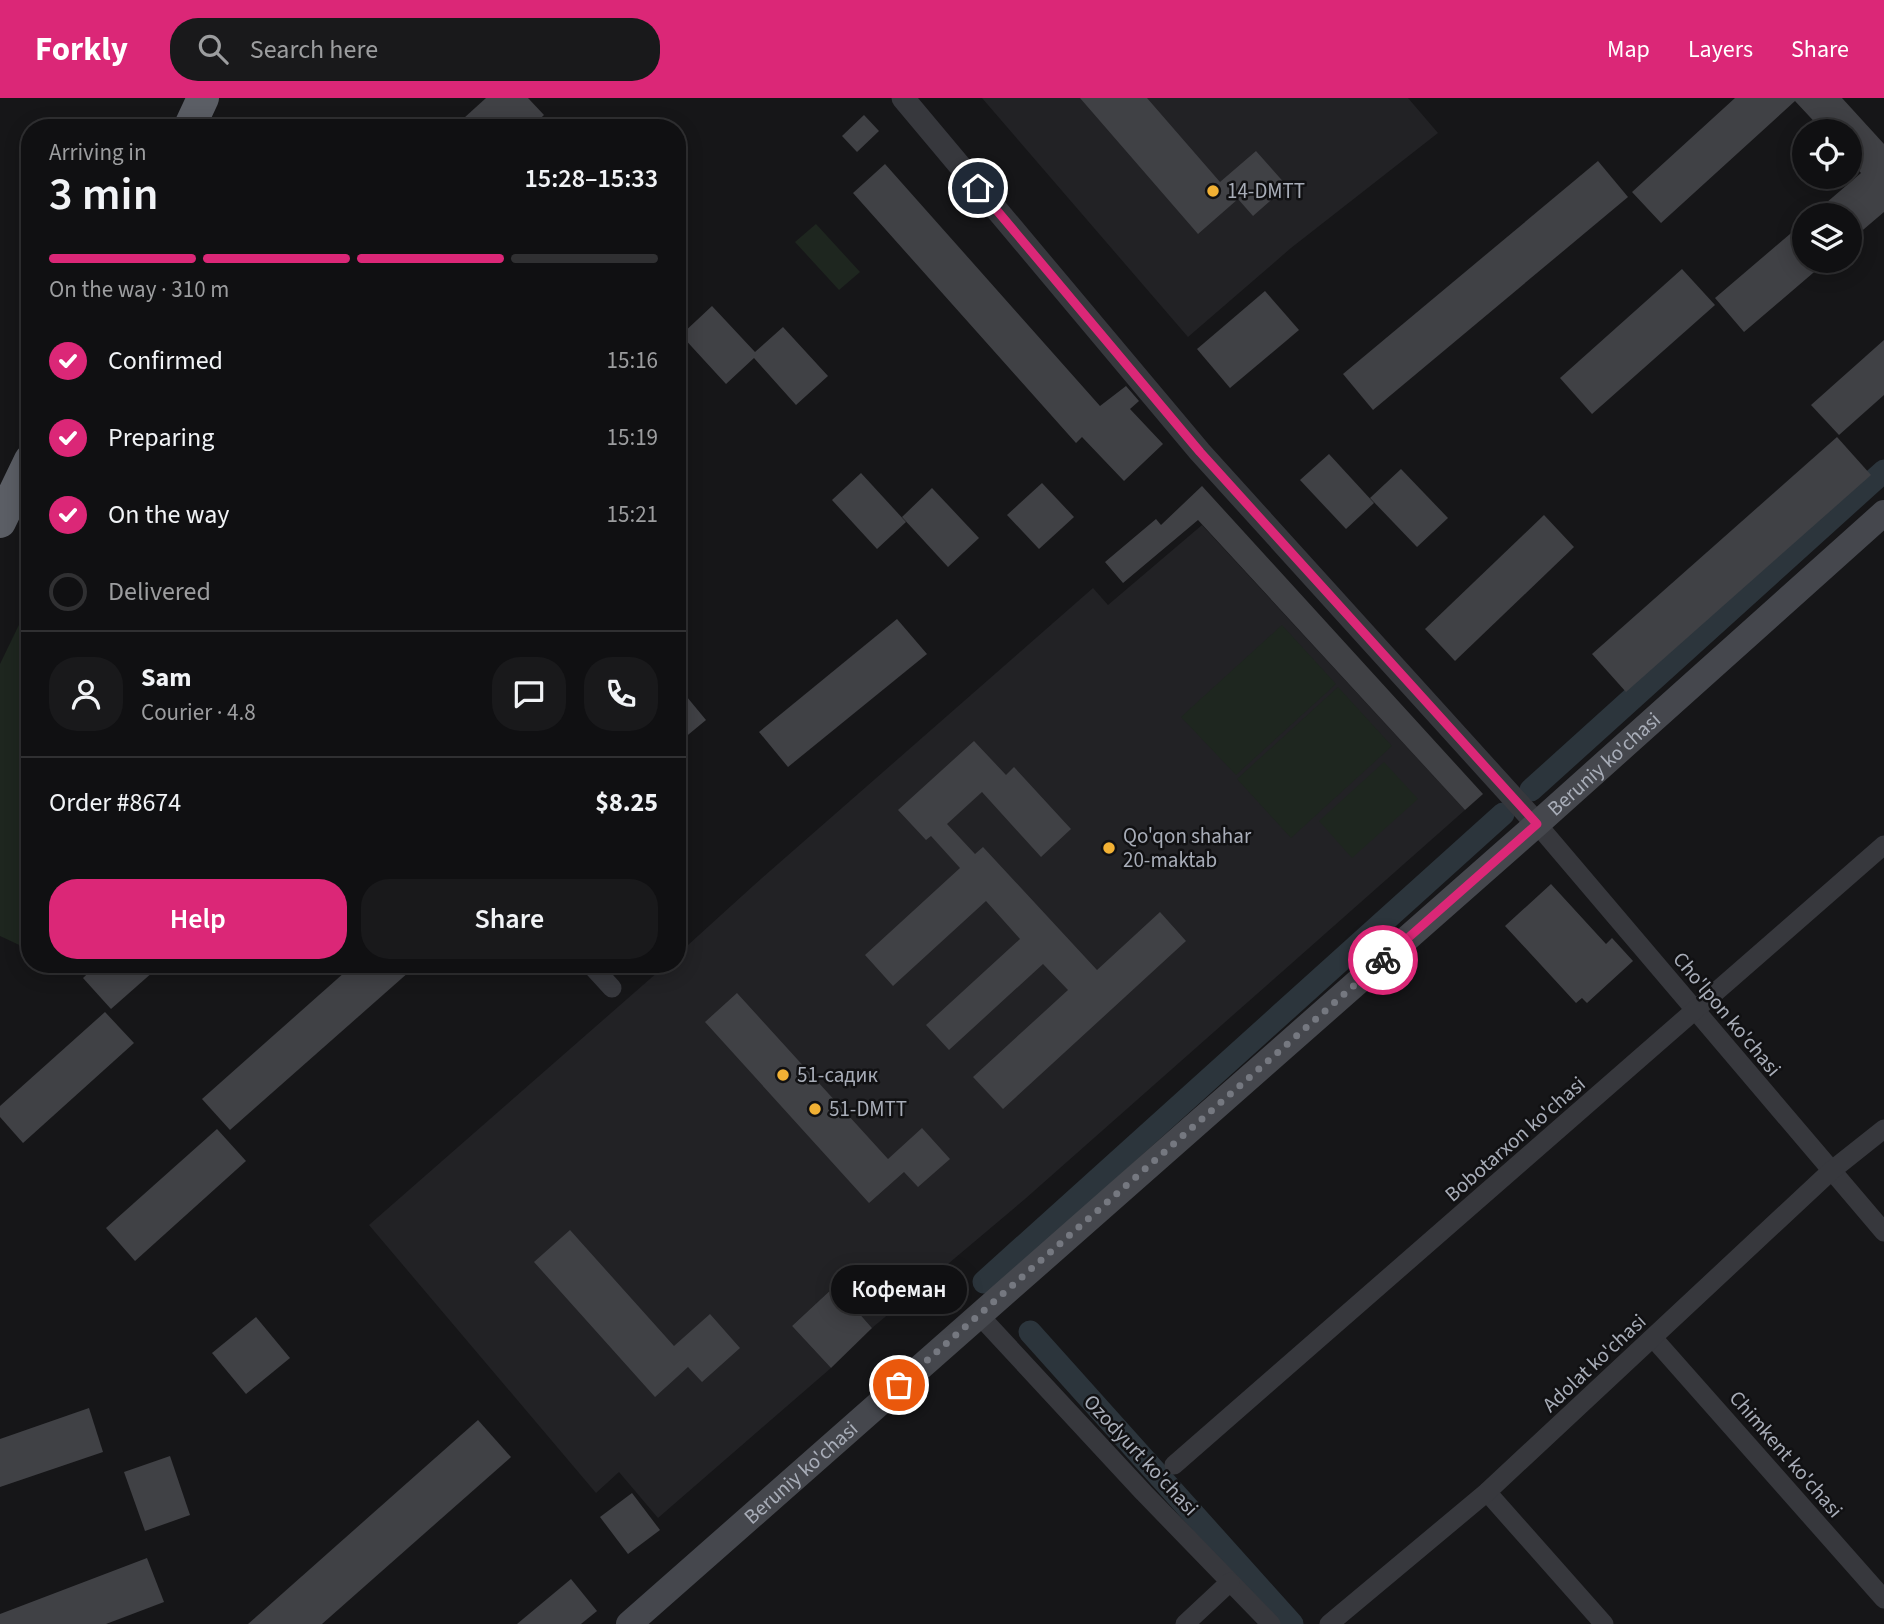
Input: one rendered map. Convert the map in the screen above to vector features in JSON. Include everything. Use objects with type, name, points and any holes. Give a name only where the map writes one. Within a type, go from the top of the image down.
[{"type":"highway","points":[[193,119],[203,98]]},
{"type":"highway","points":[[0,522],[21,479]]},
{"type":"main road","name":"Beruniy ko'chasi","points":[[629,1624],[1537,824],[1884,513]]},
{"type":"street","points":[[902,98],[1200,452],[1537,824]]},
{"type":"street","name":"Cho'lpon ko'chasi","points":[[1537,824],[1884,1232]]},
{"type":"street","name":"Bobotarxon ko'chasi","points":[[1174,1465],[1884,845]]},
{"type":"street","points":[[598,973],[612,988]]},
{"type":"street","name":"Adolat ko'chasi","points":[[1329,1624],[1487,1492],[1831,1171],[1884,1129]]},
{"type":"street","name":"Ozodyurt ko'chasi","points":[[979,1315],[1271,1624]]},
{"type":"street","name":"Chimkent ko'chasi","points":[[1654,1339],[1884,1599]]},
{"type":"street","points":[[1487,1492],[1604,1624]]},
{"type":"street","points":[[1185,1624],[1230,1582]]},
{"type":"shaded area","name":"14-DMTT","points":[[982,98],[1408,98],[1438,133],[1291,248],[1188,337]]},
{"type":"shaded area","points":[[816,224],[860,272],[839,290],[795,242]]},
{"type":"shaded area","points":[[1202,525],[1465,810],[1025,1199],[872,1328],[835,1286],[792,1326],[831,1368],[658,1518],[619,1472],[596,1493],[369,1225],[657,973],[686,973],[686,947],[1093,588],[1108,605]]},
{"type":"shaded area","points":[[21,621],[21,946],[0,936],[0,664]]},
{"type":"shaded area","points":[[1282,625],[1336,684],[1236,775],[1181,717]]},
{"type":"shaded area","points":[[1338,687],[1392,746],[1291,838],[1237,779]]},
{"type":"shaded area","points":[[1384,762],[1418,799],[1352,858],[1319,821]]},
{"type":"building","points":[[486,98],[528,98],[544,115],[540,119],[463,119]]},
{"type":"building","points":[[1080,98],[1147,98],[1220,182],[1256,151],[1287,186],[1253,216],[1238,199],[1198,234]]},
{"type":"building","points":[[1735,98],[1842,98],[1861,119],[1812,119],[1795,101],[1661,223],[1632,192]]},
{"type":"building","points":[[864,115],[879,131],[857,152],[842,136]]},
{"type":"building","points":[[1862,120],[1884,144],[1884,212],[1862,231],[1862,203],[1826,203],[1842,189],[1862,189]]},
{"type":"building","points":[[1598,161],[1628,197],[1373,410],[1343,374]]},
{"type":"building","points":[[885,164],[1100,406],[1126,386],[1139,401],[1130,409],[1163,444],[1124,481],[1082,437],[1076,443],[853,193]]},
{"type":"building","points":[[1792,232],[1792,273],[1813,273],[1744,332],[1715,298]]},
{"type":"building","points":[[1682,269],[1715,305],[1592,414],[1560,378]]},
{"type":"building","points":[[1265,291],[1299,330],[1230,388],[1197,349]]},
{"type":"building","points":[[712,306],[755,352],[783,327],[828,376],[796,405],[754,358],[726,384],[686,340],[686,330]]},
{"type":"building","points":[[1884,340],[1884,395],[1839,435],[1811,405]]},
{"type":"building","points":[[1837,437],[1871,475],[1626,692],[1592,654]]},
{"type":"building","points":[[1329,454],[1374,503],[1346,529],[1300,480]]},
{"type":"building","points":[[1401,469],[1448,518],[1417,547],[1370,498]]},
{"type":"building","points":[[861,473],[906,522],[877,549],[832,500]]},
{"type":"building","points":[[1042,483],[1074,517],[1039,549],[1007,515]]},
{"type":"building","points":[[1202,486],[1483,794],[1465,810],[1198,520],[1123,583],[1105,562],[1156,519],[1161,525]]},
{"type":"building","points":[[932,488],[979,538],[948,567],[902,517]]},
{"type":"building","points":[[1544,515],[1574,547],[1455,661],[1425,629]]},
{"type":"building","points":[[897,619],[927,654],[788,767],[759,732]]},
{"type":"building","points":[[686,696],[706,720],[686,737]]},
{"type":"building","points":[[974,741],[1006,775],[1014,767],[1071,829],[1041,857],[982,792],[947,824],[975,854],[983,847],[1097,970],[1160,912],[1186,941],[1003,1109],[973,1077],[1068,990],[1043,964],[949,1050],[926,1025],[1020,939],[986,901],[893,986],[865,955],[960,868],[931,836],[926,840],[898,810]]},
{"type":"building","points":[[1551,884],[1606,944],[1612,938],[1633,961],[1587,1003],[1582,998],[1576,1003],[1505,926]]},
{"type":"building","points":[[88,973],[152,973],[111,1009],[83,978]]},
{"type":"building","points":[[344,973],[408,973],[230,1130],[202,1099]]},
{"type":"building","name":"51-садик","points":[[737,993],[888,1159],[922,1128],[950,1159],[918,1187],[904,1172],[869,1203],[705,1022]]},
{"type":"building","points":[[105,1012],[134,1043],[23,1143],[0,1117],[0,1106]]},
{"type":"building","points":[[217,1129],[246,1161],[135,1261],[106,1228]]},
{"type":"building","points":[[570,1230],[674,1346],[710,1314],[740,1348],[702,1382],[688,1367],[655,1397],[534,1262]]},
{"type":"building","points":[[835,1286],[872,1328],[831,1368],[792,1326]]},
{"type":"building","points":[[256,1317],[290,1358],[246,1394],[212,1353]]},
{"type":"building","points":[[89,1408],[103,1452],[0,1487],[0,1439]]},
{"type":"building","points":[[478,1420],[511,1457],[322,1624],[248,1624]]},
{"type":"building","points":[[170,1456],[190,1515],[145,1531],[124,1472]]},
{"type":"building","points":[[632,1493],[660,1530],[628,1554],[600,1517]]},
{"type":"building","points":[[147,1558],[164,1602],[106,1624],[0,1624],[0,1614]]},
{"type":"building","points":[[571,1579],[597,1611],[581,1624],[517,1624]]},
{"type":"waterway","points":[[1531,790],[1884,471]]},
{"type":"waterway","points":[[984,1282],[1503,814]]},
{"type":"waterway","points":[[1030,1332],[1292,1624]]},
{"type":"way so far","points":[[899,1385],[1383,960]]},
{"type":"place","name":"14-DMTT","points":[[1213,191]]},
{"type":"place","name":"Qo'qon shahar 20-maktab","points":[[1109,848]]},
{"type":"place","name":"51-садик","points":[[783,1075]]},
{"type":"place","name":"51-DMTT","points":[[815,1109]]},
{"type":"place","name":"Кофеман","points":[[899,1385]]},
{"type":"route","points":[[978,188],[1200,452],[1537,824],[1383,960]]}]
